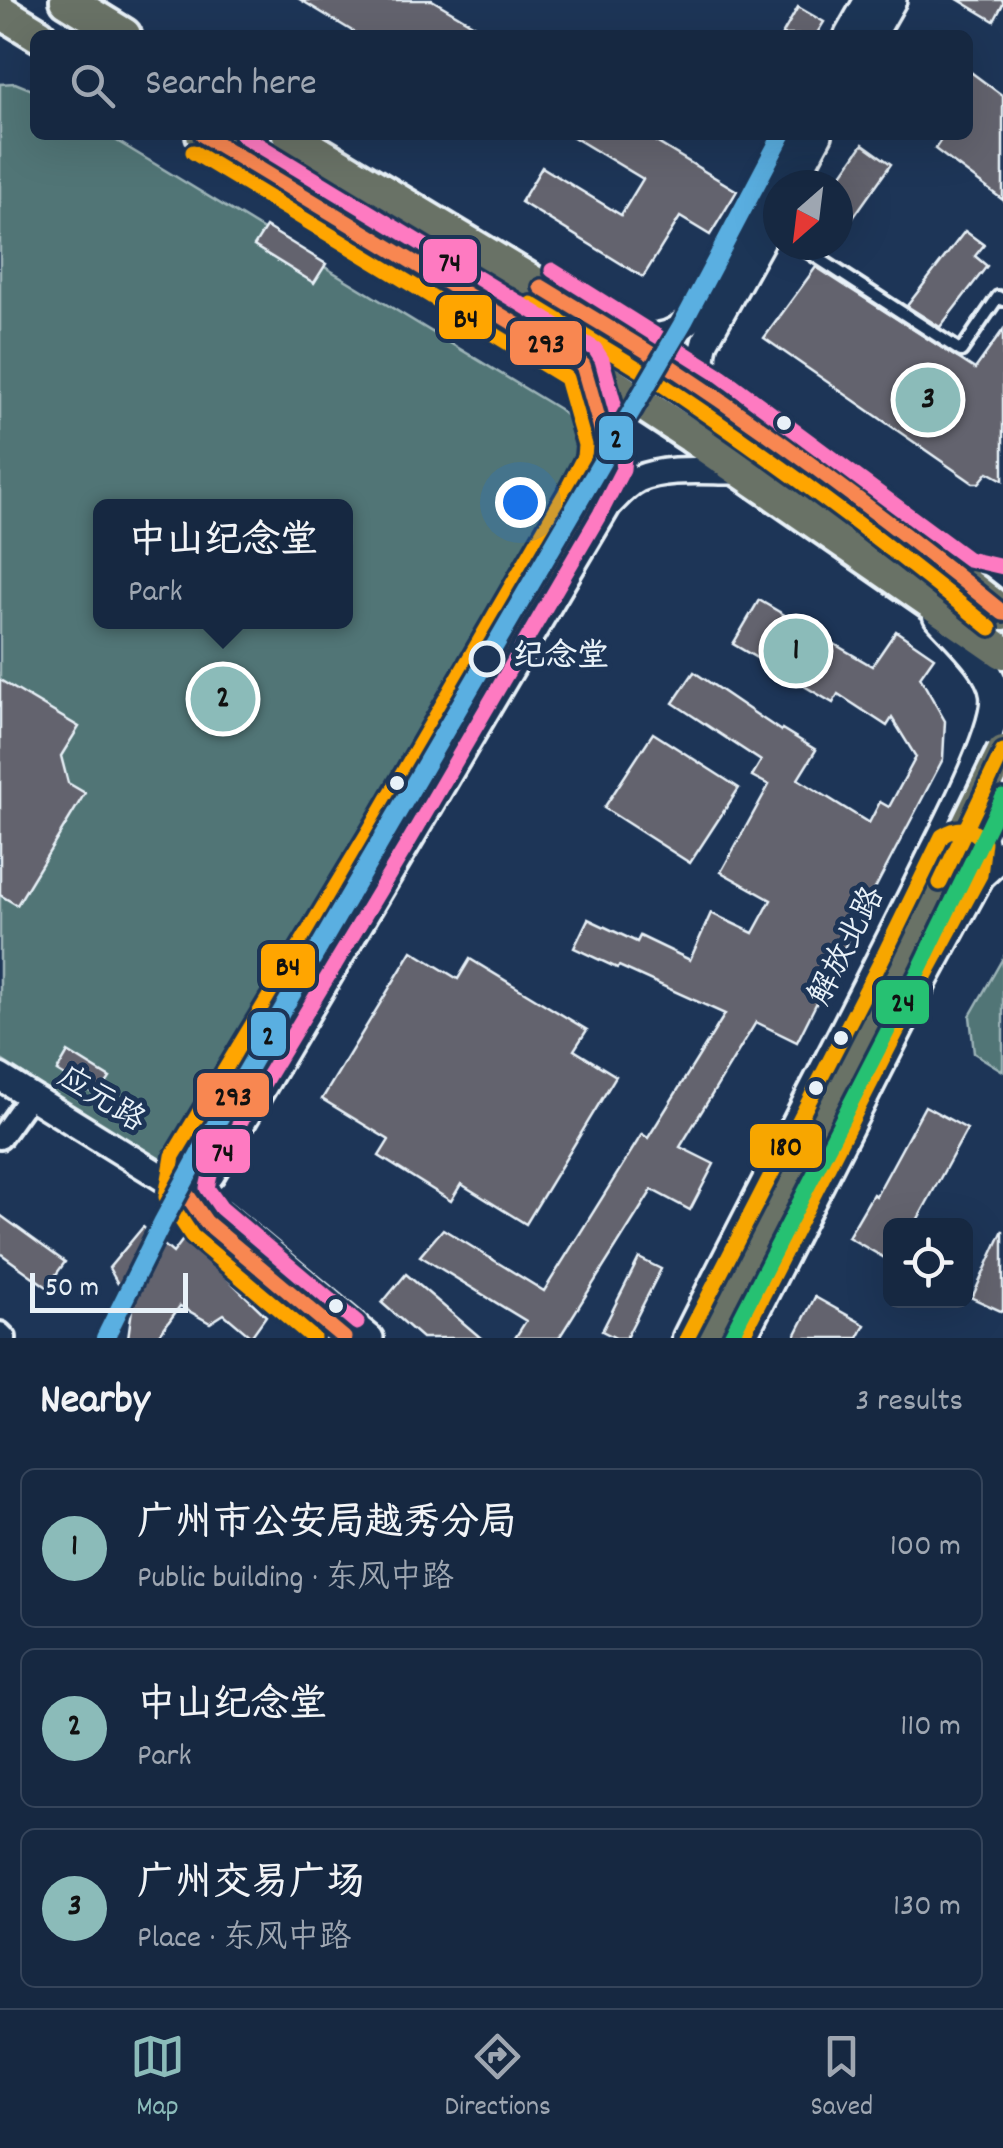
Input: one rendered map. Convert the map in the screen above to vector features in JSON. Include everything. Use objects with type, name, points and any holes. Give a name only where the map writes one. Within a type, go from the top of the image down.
[{"type":"highway","points":[[67,0],[116,30]]},
{"type":"highway","points":[[0,11],[31,30]]},
{"type":"highway","points":[[211,140],[583,366],[1003,652]]},
{"type":"highway","points":[[297,140],[710,392],[1003,613]]},
{"type":"main road","points":[[959,577],[1003,588]]},
{"type":"main road","points":[[959,577],[1003,598]]},
{"type":"main road","points":[[917,593],[1003,675]]},
{"type":"main road","name":"解放北路","points":[[687,1338],[874,975],[978,758],[991,721],[995,694],[990,681],[917,593]]},
{"type":"main road","name":"解放北路","points":[[708,1338],[901,961],[1003,751]]},
{"type":"main road","name":"解放北路","points":[[722,1338],[1003,781]]},
{"type":"main road","points":[[741,1338],[923,980],[980,876],[1003,854]]},
{"type":"street","points":[[851,30],[868,0]]},
{"type":"street","points":[[877,30],[893,0]]},
{"type":"street","points":[[612,330],[641,338],[668,334],[692,320],[790,140]]},
{"type":"street","points":[[800,170],[816,140]]},
{"type":"street","points":[[710,392],[703,374],[705,342],[763,243]]},
{"type":"street","points":[[185,1192],[192,1163],[388,838],[598,477],[605,443],[583,366]]},
{"type":"street","points":[[185,1192],[211,1175],[608,505],[626,486],[654,474],[742,471]]},
{"type":"street","points":[[942,836],[962,827],[981,836],[984,842],[980,876]]},
{"type":"street","name":"应元路","points":[[0,1076],[185,1192],[206,1222],[344,1338]]},
{"type":"street","points":[[0,1138],[30,1096]]},
{"type":"street","points":[[185,1192],[222,1214],[370,1338]]},
{"type":"lane","points":[[821,260],[961,350],[998,297],[1003,300]]},
{"type":"green space","points":[[15,83],[30,89],[30,140],[115,140],[559,409],[579,431],[582,446],[574,475],[176,1164],[157,1160],[0,1059],[0,84]]},
{"type":"green space","points":[[1003,958],[1003,1071],[974,1053],[970,1016]]},
{"type":"building","points":[[301,0],[432,0],[483,30],[351,30]]},
{"type":"building","points":[[959,0],[1003,0],[1003,4],[994,21]]},
{"type":"building","points":[[798,7],[824,22],[819,30],[785,30]]},
{"type":"building","points":[[973,74],[1003,96],[1003,200],[935,149],[941,140],[973,140]]},
{"type":"building","points":[[578,140],[653,140],[737,191],[710,235],[680,217],[643,277],[521,202],[542,167],[621,215],[643,179]]},
{"type":"building","points":[[863,144],[891,164],[853,218],[853,170],[845,170]]},
{"type":"building","points":[[266,227],[326,264],[314,283],[254,246]]},
{"type":"building","points":[[965,231],[984,245],[975,256],[987,266],[940,327],[907,306]]},
{"type":"building","points":[[816,267],[975,369],[1003,330],[1003,480],[988,472],[979,483],[973,483],[764,338]]},
{"type":"building","points":[[759,600],[872,666],[896,631],[934,657],[920,677],[945,721],[943,759],[797,1042],[756,1022],[680,1147],[714,1164],[690,1210],[652,1190],[559,1338],[515,1338],[526,1321],[420,1256],[443,1229],[544,1291],[642,1134],[648,1138],[725,1014],[574,948],[588,919],[637,942],[640,936],[690,960],[711,913],[753,933],[771,900],[721,872],[769,785],[752,776],[761,761],[673,703],[694,672],[816,750],[798,779],[869,823],[880,802],[889,807],[916,757],[892,718],[887,726],[838,694],[833,703],[733,644]]},
{"type":"building","points":[[0,680],[79,727],[61,756],[68,783],[85,793],[17,905],[0,895]]},
{"type":"building","points":[[653,733],[739,788],[690,863],[604,808]]},
{"type":"building","points":[[412,951],[458,979],[470,959],[587,1030],[574,1050],[616,1076],[526,1224],[461,1184],[451,1201],[379,1156],[389,1140],[322,1099]]},
{"type":"building","points":[[68,1052],[110,1078],[98,1096],[57,1071]]},
{"type":"building","points":[[925,1106],[967,1129],[918,1218],[883,1218],[883,1257],[848,1237],[873,1194],[876,1196]]},
{"type":"building","points":[[0,1215],[65,1262],[47,1287],[0,1253]]},
{"type":"building","points":[[143,1227],[173,1253],[185,1237],[266,1316],[251,1337],[224,1314],[210,1323],[180,1306],[157,1338],[128,1338],[132,1309],[109,1268]]},
{"type":"building","points":[[1003,1230],[1003,1312],[973,1296]]},
{"type":"building","points":[[639,1258],[661,1269],[626,1338],[616,1338],[602,1331]]},
{"type":"building","points":[[406,1274],[481,1338],[422,1338],[382,1303]]},
{"type":"building","points":[[815,1297],[865,1325],[858,1338],[794,1338]]},
{"type":"transit line","name":"293","points":[[211,140],[583,365],[605,443],[604,462],[583,504],[192,1163],[185,1192],[206,1222],[344,1338]]},
{"type":"transit line","name":"74","points":[[250,140],[595,349],[602,360],[625,444],[623,469],[600,514],[211,1171],[207,1188],[221,1208],[357,1323]]},
{"type":"transit line","name":"2","points":[[105,1338],[212,1131],[684,321],[779,140]]},
{"type":"transit line","name":"B4","points":[[193,152],[566,378],[585,445],[584,457],[565,494],[371,828],[173,1156],[166,1197],[192,1236],[313,1338]]},
{"type":"transit line","name":"74","points":[[552,270],[721,376],[968,559],[1003,567]]},
{"type":"transit line","name":"293","points":[[541,287],[659,359],[747,419],[1003,613]]},
{"type":"transit line","name":"B4","points":[[531,304],[648,375],[736,435],[865,529],[990,628]]},
{"type":"transit line","name":"180","points":[[940,883],[1003,751]]},
{"type":"transit line","name":"24","points":[[730,1338],[1003,797]]},
{"type":"transit line","name":"180","points":[[687,1338],[942,836],[954,830],[970,830],[984,842],[980,875],[741,1338]]},
{"type":"place","name":"广州交易广场","points":[[928,400]]},
{"type":"place","name":"广州市公安局越秀分局","points":[[796,651]]},
{"type":"place","name":"纪念堂","points":[[487,659]]},
{"type":"place","name":"中山纪念堂","points":[[223,699]]}]
